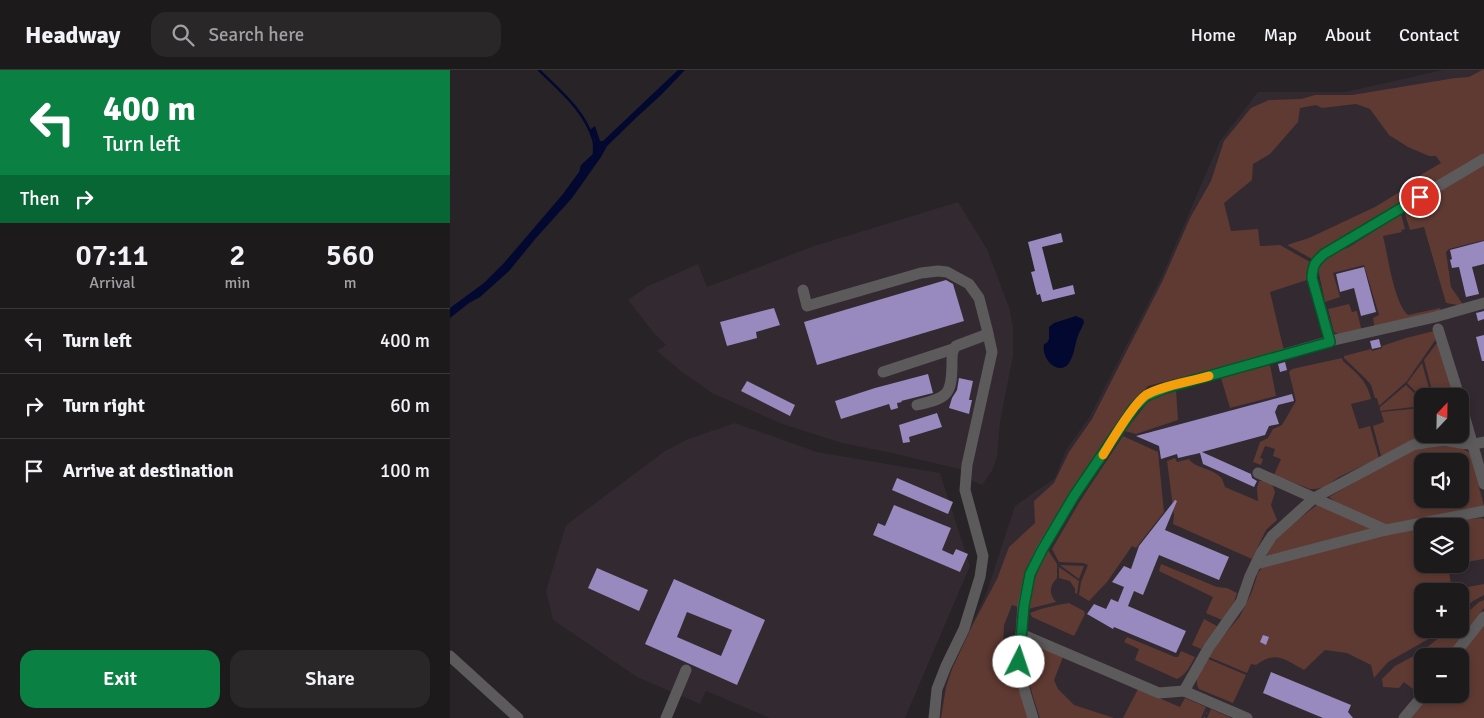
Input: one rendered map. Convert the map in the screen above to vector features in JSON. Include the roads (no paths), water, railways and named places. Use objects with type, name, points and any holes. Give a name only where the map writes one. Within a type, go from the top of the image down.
[{"type":"street","points":[[1330,342],[1312,278],[1313,267],[1317,260],[1324,254],[1484,159]]},
{"type":"street","points":[[802,290],[809,312],[921,273],[938,271],[953,275],[969,284],[979,298],[992,352],[967,465],[964,490],[983,556],[980,578],[964,629],[937,690],[934,718]]},
{"type":"street","points":[[1033,718],[1019,662],[1024,606],[1030,574],[1074,496],[1134,408],[1146,396],[1166,388],[1330,342],[1437,323],[1484,303]]},
{"type":"street","points":[[1437,323],[1457,388]]},
{"type":"street","points":[[883,372],[953,349],[956,346],[988,334]]},
{"type":"street","points":[[917,405],[936,401],[946,395],[949,387],[953,349]]},
{"type":"street","points":[[1469,421],[1479,444],[1484,484]]},
{"type":"street","points":[[1184,691],[1208,647],[1241,602],[1256,564],[1272,536],[1314,498],[1413,446],[1428,442],[1447,441],[1479,444]]},
{"type":"street","points":[[1258,473],[1386,530]]},
{"type":"street","points":[[1256,564],[1386,530],[1484,510]]},
{"type":"street","points":[[1459,648],[1484,617]]},
{"type":"street","points":[[1021,634],[1159,693],[1184,691],[1248,718]]},
{"type":"street","points":[[450,656],[518,718]]},
{"type":"street","points":[[666,718],[686,670]]},
{"type":"street","points":[[1404,718],[1416,703]]},
{"type":"water","points":[[678,70],[685,70],[607,146],[572,198],[509,271],[480,297],[450,318],[450,308],[484,283],[504,263],[563,194],[579,172],[581,165],[595,152],[595,140],[590,130],[595,126],[600,141],[603,141]]},
{"type":"water","points":[[1076,316],[1083,319],[1084,322],[1073,356],[1065,367],[1056,367],[1045,356],[1044,344],[1049,339],[1049,327],[1054,323]]},
{"type":"waterway","points":[[539,70],[584,119],[594,141],[594,155]]}]
